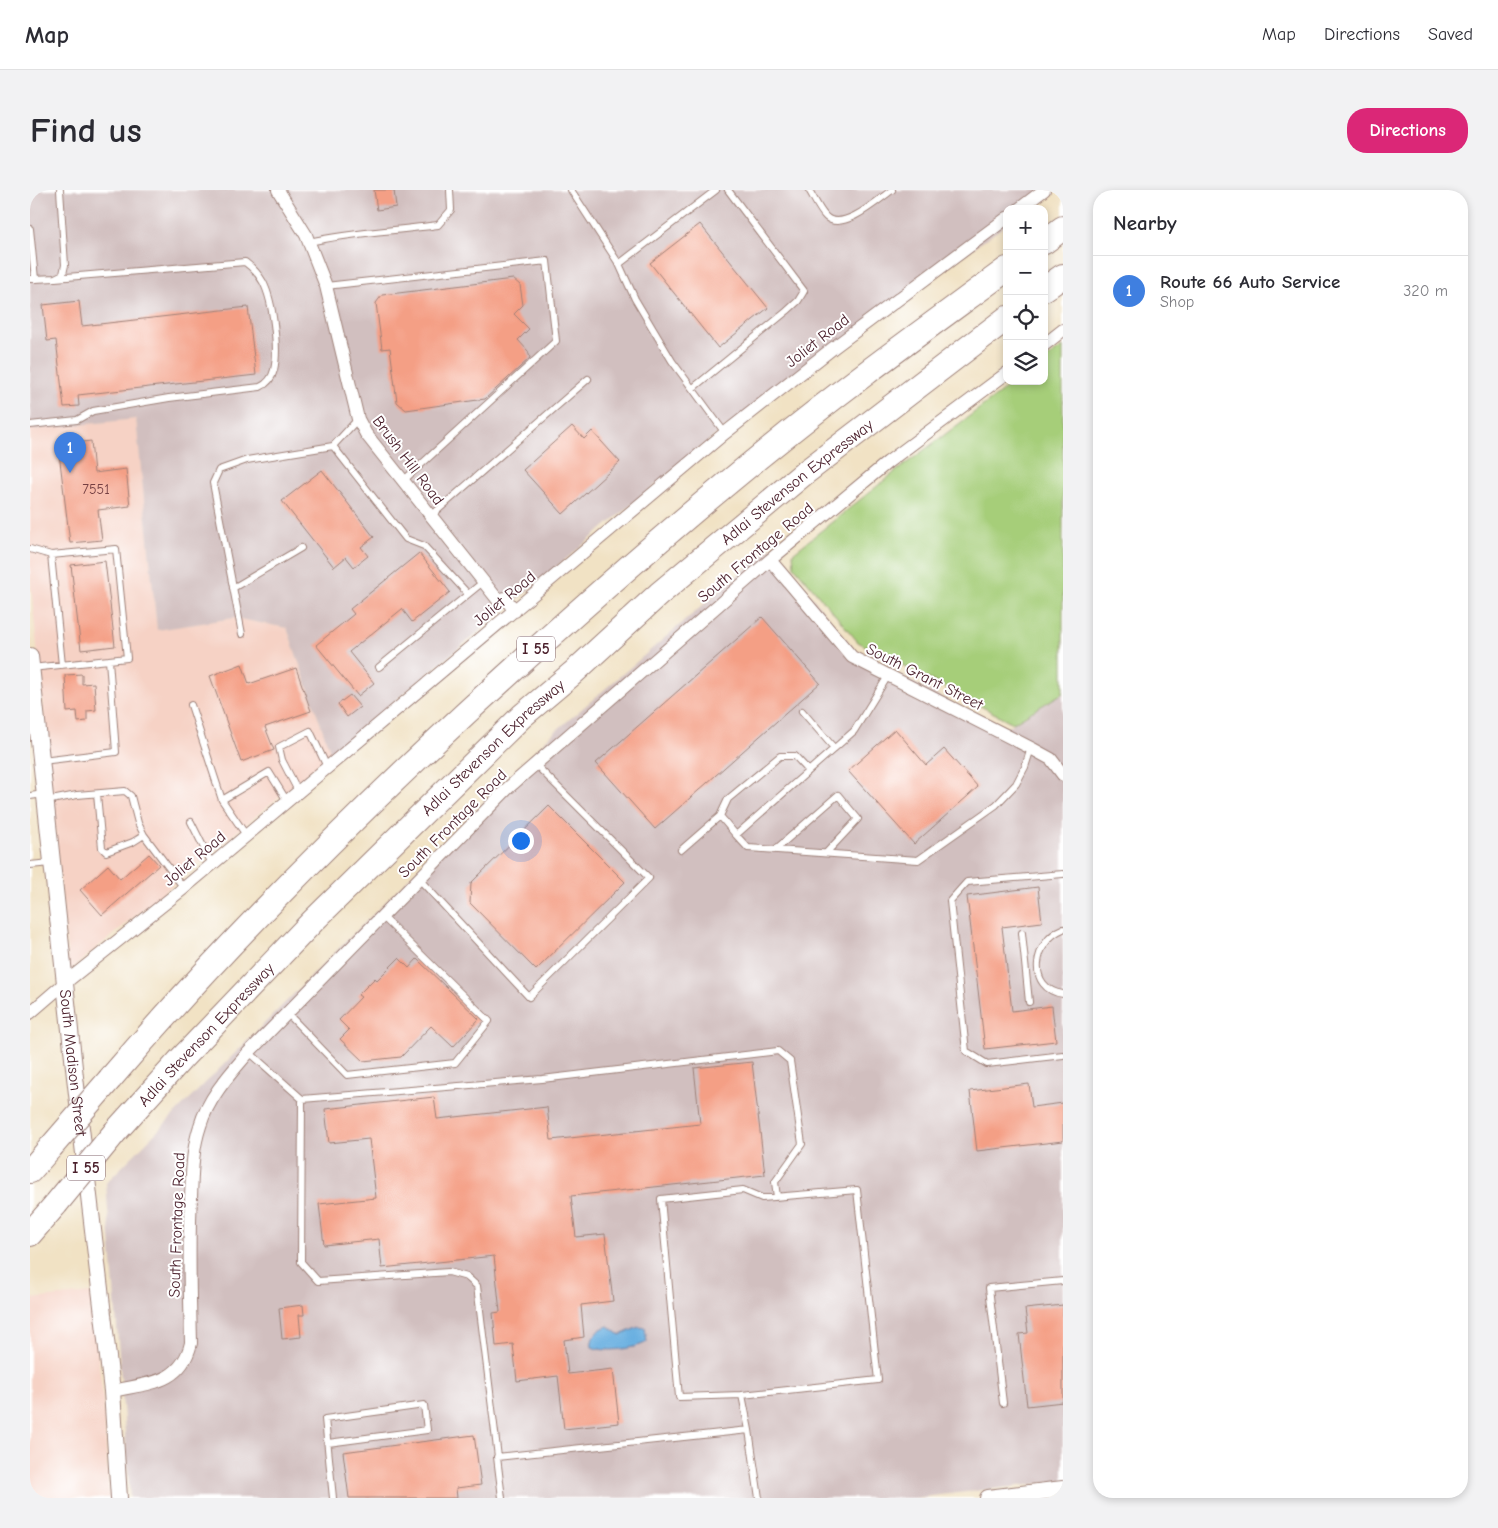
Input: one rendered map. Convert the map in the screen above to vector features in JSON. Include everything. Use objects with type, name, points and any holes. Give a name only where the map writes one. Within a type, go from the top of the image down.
[{"type":"highway","points":[[1048,239],[1063,228]]},
{"type":"highway","name":"I 55","points":[[30,1171],[175,1004],[302,869],[372,800],[543,642],[633,562],[770,448],[882,361],[1003,272]]},
{"type":"highway","points":[[1048,287],[1063,276]]},
{"type":"highway","name":"Adlai Stevenson Expressway","points":[[30,1234],[116,1131],[182,1058],[313,921],[522,716],[573,673],[659,594],[795,482],[1003,321]]},
{"type":"street","name":"Brush Hill Road","points":[[278,190],[309,242],[326,286],[358,419],[366,434],[498,600],[505,598],[515,611]]},
{"type":"street","points":[[1024,205],[1044,190]]},
{"type":"street","name":"Joliet Road","points":[[30,1013],[184,888],[725,433],[1003,221]]},
{"type":"street","points":[[1048,341],[1063,330]]},
{"type":"street","name":"South Frontage Road","points":[[112,1391],[166,1378],[187,1359],[191,1343],[189,1234],[194,1150],[200,1125],[210,1102],[225,1080],[249,1052],[508,788],[770,560],[888,462],[1003,376]]},
{"type":"street","name":"South Grant Street","points":[[770,560],[852,657],[1031,748],[1051,760],[1063,775]]},
{"type":"street","name":"South Madison Street","points":[[31,672],[40,761],[40,797],[52,863],[66,982],[112,1391],[120,1498]]},
{"type":"street","points":[[988,1498],[1012,1497],[1063,1489]]},
{"type":"lane","points":[[55,278],[63,274],[65,265],[60,190]]},
{"type":"lane","points":[[309,242],[342,235],[367,234],[438,225],[451,210],[450,190]]},
{"type":"lane","points":[[571,190],[619,264],[635,299],[672,361],[725,433]]},
{"type":"lane","points":[[619,264],[716,190]]},
{"type":"lane","points":[[693,388],[787,311],[804,291],[728,190]]},
{"type":"lane","points":[[809,190],[827,217],[837,221],[849,220],[892,190]]},
{"type":"lane","points":[[30,229],[32,279],[245,262],[256,271],[268,298],[275,353],[274,371],[266,384],[260,387],[169,398],[93,411],[76,420],[30,425]]},
{"type":"lane","points":[[326,286],[547,261],[556,341],[403,481]]},
{"type":"lane","points":[[431,516],[588,380]]},
{"type":"lane","points":[[242,634],[213,484],[219,470],[247,460],[332,446],[358,419]]},
{"type":"lane","points":[[332,446],[406,539],[424,546],[468,594]]},
{"type":"lane","points":[[233,588],[302,548]]},
{"type":"lane","points":[[30,549],[51,555],[116,549],[127,658],[62,665],[31,672]]},
{"type":"lane","points":[[51,555],[62,665]]},
{"type":"lane","points":[[379,667],[483,582]]},
{"type":"lane","points":[[40,761],[116,752],[109,660]]},
{"type":"lane","points":[[736,835],[854,731],[888,676]]},
{"type":"lane","points":[[191,705],[222,800],[246,836]]},
{"type":"lane","points":[[802,711],[834,748]]},
{"type":"lane","points":[[298,791],[282,760],[279,747],[310,731],[327,767]]},
{"type":"lane","points":[[720,816],[748,848],[827,852],[918,860],[996,805],[1016,784],[1025,767],[1031,748]]},
{"type":"lane","points":[[681,850],[720,816],[728,799],[780,756],[795,756],[808,770]]},
{"type":"lane","points":[[418,879],[529,997],[649,878],[535,764]]},
{"type":"lane","points":[[222,800],[269,772],[287,801]]},
{"type":"lane","points":[[40,797],[125,791],[131,796],[138,823],[144,835],[184,888]]},
{"type":"lane","points":[[97,794],[102,848],[106,852],[133,842],[144,835]]},
{"type":"lane","points":[[776,850],[838,796],[858,819],[827,852]]},
{"type":"lane","points":[[190,822],[212,864]]},
{"type":"lane","points":[[30,865],[52,863]]},
{"type":"lane","points":[[1063,874],[967,882],[950,901],[966,1051],[987,1064],[1063,1055]]},
{"type":"lane","points":[[287,1013],[347,1075],[455,1063],[489,1021],[382,916]]},
{"type":"lane","points":[[1063,929],[1047,938],[1039,952],[1038,967],[1044,983],[1050,989],[1063,994]]},
{"type":"lane","points":[[1022,933],[1029,1002]]},
{"type":"lane","points":[[1026,968],[1038,967]]},
{"type":"lane","points":[[249,1052],[302,1099],[542,1079],[778,1051],[790,1061],[802,1144],[775,1182],[777,1197]]},
{"type":"lane","points":[[302,1099],[301,1262],[318,1281],[448,1272],[468,1277],[477,1286],[502,1498]]},
{"type":"lane","points":[[743,1190],[762,1198],[777,1197],[857,1190],[878,1380],[742,1395],[679,1397],[661,1199],[743,1190]]},
{"type":"lane","points":[[1003,1403],[989,1288],[1063,1281]]},
{"type":"lane","points":[[742,1395],[759,1498]]},
{"type":"lane","points":[[328,1443],[426,1430],[424,1405],[325,1420],[333,1498]]},
{"type":"lane","points":[[498,1457],[749,1430]]},
{"type":"shaded area","points":[[30,190],[1054,190],[1033,205],[1003,205],[1003,227],[718,433],[331,754],[287,628],[234,618],[157,630],[136,419],[30,430]]},
{"type":"shaded area","points":[[136,419],[157,630],[234,618],[287,628],[331,754],[69,971],[30,575],[30,430]]},
{"type":"shaded area","points":[[771,547],[859,655],[1004,729],[1063,693],[1063,1481],[914,1498],[130,1498],[106,1183],[550,736]]},
{"type":"shaded area","points":[[91,1293],[104,1408],[109,1498],[30,1498],[30,1299]]},
{"type":"green space","points":[[1063,347],[1063,693],[1013,723],[858,642],[794,566],[793,553],[895,472],[1011,385],[1048,385],[1048,357]]},
{"type":"water","points":[[609,1326],[620,1335],[639,1327],[645,1328],[647,1342],[635,1347],[620,1349],[604,1350],[592,1347],[592,1340],[596,1334]]},
{"type":"building","points":[[374,190],[394,190],[396,207],[377,210]]},
{"type":"building","points":[[700,224],[768,308],[718,348],[650,263]]},
{"type":"building","points":[[513,279],[520,285],[523,305],[514,314],[529,329],[518,340],[528,351],[530,358],[485,399],[406,410],[397,402],[390,348],[382,349],[376,303],[382,295]]},
{"type":"building","points":[[79,301],[82,326],[248,307],[256,375],[78,395],[79,406],[64,407],[56,340],[47,341],[43,305]]},
{"type":"building","points":[[572,426],[584,439],[592,431],[620,462],[563,514],[523,470]]},
{"type":"building","points":[[91,441],[94,473],[126,469],[130,506],[98,510],[102,540],[70,543],[58,445]]},
{"type":"building","points":[[322,470],[374,537],[361,547],[368,556],[354,567],[346,557],[334,567],[282,501]]},
{"type":"building","points":[[419,553],[450,592],[412,622],[402,609],[349,652],[374,683],[358,696],[316,645],[354,614],[350,609]]},
{"type":"building","points":[[105,561],[115,646],[81,650],[71,565]]},
{"type":"building","points":[[762,617],[820,683],[655,829],[596,763]]},
{"type":"building","points":[[242,664],[249,684],[296,668],[311,711],[265,727],[274,750],[241,762],[210,676]]},
{"type":"building","points":[[82,674],[82,684],[94,683],[96,710],[87,711],[87,721],[78,722],[77,711],[67,712],[65,675]]},
{"type":"building","points":[[350,695],[360,707],[347,717],[338,704]]},
{"type":"building","points":[[895,729],[926,765],[944,749],[978,787],[914,844],[848,771]]},
{"type":"building","points":[[549,806],[625,882],[536,970],[470,903],[471,883]]},
{"type":"building","points":[[149,854],[159,865],[102,915],[80,890],[108,865],[120,879]]},
{"type":"building","points":[[1038,887],[1042,922],[1002,927],[1012,1011],[1052,1006],[1056,1041],[985,1049],[967,896]]},
{"type":"building","points":[[399,958],[409,968],[417,959],[479,1019],[453,1047],[431,1026],[401,1057],[363,1061],[340,1039],[349,1030],[339,1020],[361,997],[358,995],[375,978],[377,980]]},
{"type":"building","points":[[752,1062],[765,1175],[571,1196],[576,1237],[605,1234],[613,1301],[581,1305],[584,1337],[564,1340],[568,1374],[613,1369],[619,1423],[564,1429],[558,1376],[517,1381],[513,1344],[496,1346],[493,1313],[500,1312],[494,1256],[382,1268],[379,1239],[324,1245],[319,1204],[376,1198],[369,1139],[329,1143],[325,1109],[434,1097],[437,1119],[547,1107],[551,1140],[700,1124],[694,1068]]},
{"type":"building","points":[[1029,1084],[1032,1107],[1063,1103],[1063,1141],[977,1151],[970,1091]]},
{"type":"building","points":[[303,1305],[304,1315],[299,1315],[301,1337],[282,1339],[279,1308]]},
{"type":"building","points":[[1063,1305],[1063,1402],[1027,1406],[1019,1334],[1028,1333],[1025,1309]]},
{"type":"building","points":[[474,1435],[481,1485],[456,1488],[457,1498],[349,1498],[343,1452]]},
{"type":"place","name":"Route 66 Auto Service","points":[[70,473]]}]
